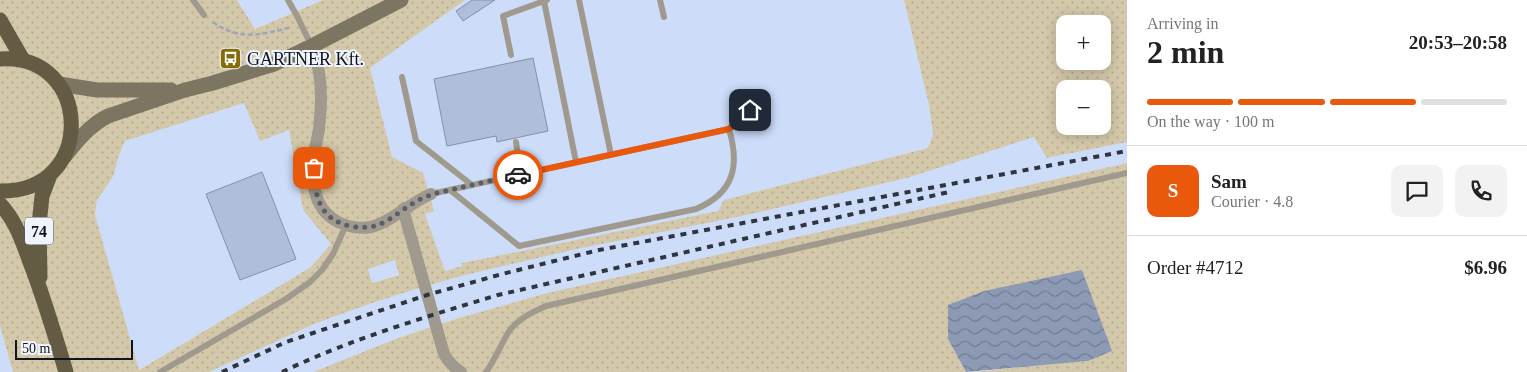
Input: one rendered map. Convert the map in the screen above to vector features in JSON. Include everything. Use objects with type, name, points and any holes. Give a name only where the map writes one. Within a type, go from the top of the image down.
[{"type":"main road","points":[[65,156],[82,134],[98,121],[108,116],[185,90],[213,84],[274,64],[401,0]]},
{"type":"main road","points":[[0,20],[23,60]]},
{"type":"main road","name":"74","points":[[0,59],[23,60],[44,71],[59,84],[68,100],[72,114],[70,142],[65,156],[50,175],[31,187],[20,190],[0,191]]},
{"type":"main road","points":[[59,84],[97,90],[185,90]]},
{"type":"main road","name":"74","points":[[41,289],[39,225],[42,196],[50,175]]},
{"type":"main road","name":"74","points":[[0,204],[18,228],[41,289],[66,372]]},
{"type":"street","points":[[312,46],[318,62],[321,80],[319,130],[314,156],[316,194],[319,204],[326,213],[336,221],[346,225],[369,227],[379,224],[431,194]]},
{"type":"street","points":[[403,209],[444,354],[455,369],[461,372]]},
{"type":"lane","points":[[193,0],[204,15]]},
{"type":"lane","points":[[288,0],[312,46]]},
{"type":"lane","points":[[579,0],[611,155]]},
{"type":"lane","points":[[660,0],[664,17]]},
{"type":"lane","points":[[511,55],[504,16],[546,1],[576,162]]},
{"type":"lane","points":[[402,77],[416,141],[472,185]]},
{"type":"lane","points":[[431,194],[729,129],[750,110]]},
{"type":"lane","points":[[450,190],[519,246],[696,209],[714,200],[730,180],[734,170],[735,159],[734,146],[729,129]]},
{"type":"lane","points":[[516,142],[521,174]]},
{"type":"lane","points":[[486,372],[508,333],[516,323],[527,315],[546,306],[1127,173]]},
{"type":"lane","points":[[160,372],[286,299],[310,282],[322,270],[333,254],[346,225]]},
{"type":"path","points":[[204,15],[219,27],[232,33],[248,35],[268,34],[301,23]]},
{"type":"shaded area","points":[[0,0],[237,0],[255,29],[323,0],[465,0],[370,68],[392,157],[423,173],[434,211],[425,214],[445,271],[462,266],[462,263],[718,211],[724,200],[928,148],[933,135],[929,105],[904,0],[1127,0],[1127,142],[1047,158],[1034,137],[907,178],[742,216],[577,249],[465,275],[369,304],[314,324],[209,372],[13,372],[0,326]],"holes":[[[244,103],[260,141],[289,130],[303,210],[331,244],[311,267],[139,370],[95,215],[97,200],[114,175],[125,141]],[[395,260],[399,275],[372,283],[368,269]]]},
{"type":"shaded area","points":[[237,0],[323,0],[254,29]]},
{"type":"shaded area","points":[[465,0],[904,0],[929,105],[933,135],[928,148],[724,200],[718,211],[462,263],[463,266],[445,271],[425,214],[434,211],[392,157],[370,68]]},
{"type":"shaded area","points":[[244,103],[289,129],[303,210],[332,244],[311,267],[138,370],[95,215],[97,200],[114,175],[125,141]]},
{"type":"shaded area","points":[[1034,137],[1048,158],[1127,142],[1127,163],[547,293],[462,317],[398,338],[313,372],[209,372],[314,324],[419,288],[465,275],[577,249],[742,216],[907,178]]},
{"type":"shaded area","points":[[1127,163],[1127,372],[972,372],[1088,361],[1111,351],[1082,270],[948,339],[966,372],[313,372],[398,338],[462,317],[547,293]]},
{"type":"shaded area","points":[[395,260],[399,274],[372,283],[368,269]]},
{"type":"shaded area","points":[[0,326],[13,372],[0,372]]},
{"type":"water","points":[[1082,270],[1112,351],[1088,361],[966,372],[948,339],[948,305],[984,291]]},
{"type":"building","points":[[472,0],[495,0],[463,21],[456,11]]},
{"type":"building","points":[[533,58],[548,131],[497,142],[496,136],[447,146],[434,79]]},
{"type":"building","points":[[262,172],[296,259],[240,280],[206,194]]},
{"type":"railway","points":[[222,372],[286,342],[427,295],[599,250],[1127,151]]},
{"type":"railway","points":[[282,372],[361,339],[498,295],[949,192]]},
{"type":"way so far","points":[[314,168],[314,180],[319,204],[336,221],[359,227],[379,224],[431,194],[518,175]]},
{"type":"place","name":"GARTNER Kft.","points":[[231,59]]},
{"type":"route","points":[[518,175],[729,129],[750,110]]}]
